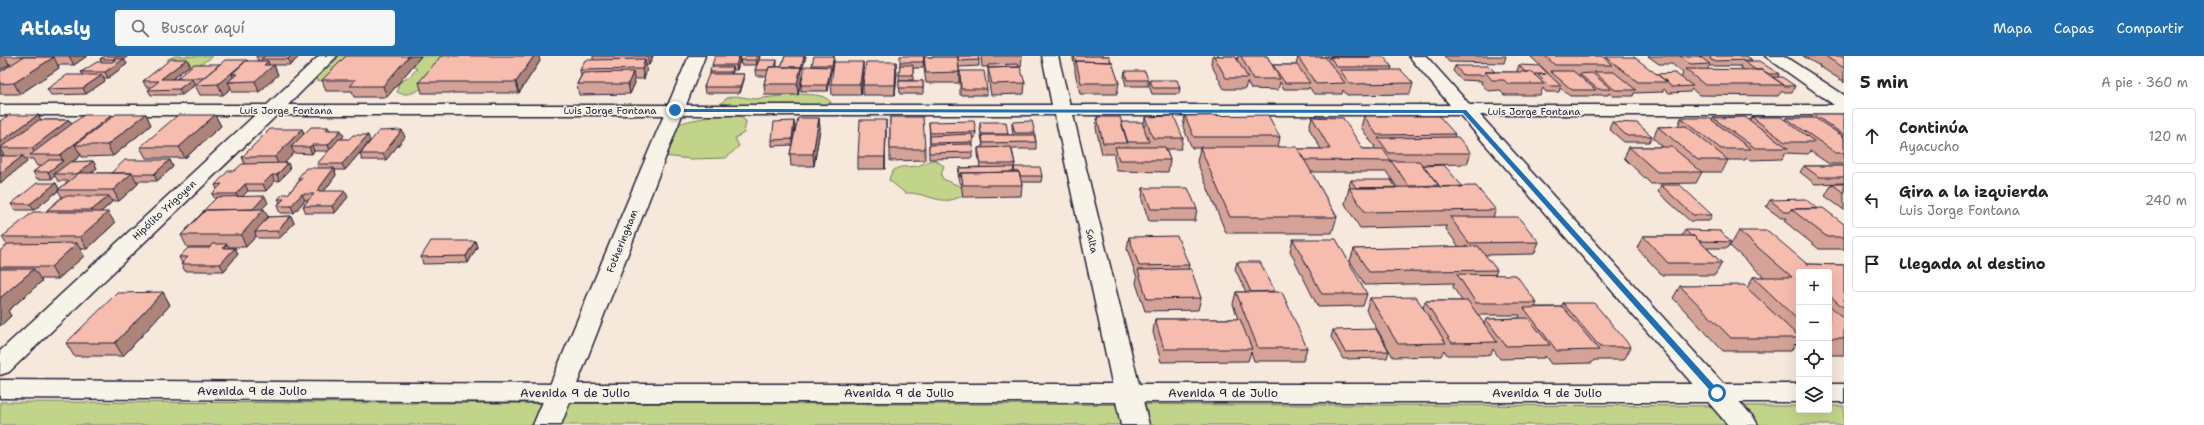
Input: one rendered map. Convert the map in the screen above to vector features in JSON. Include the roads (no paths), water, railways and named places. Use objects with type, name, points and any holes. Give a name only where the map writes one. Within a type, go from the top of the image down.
[{"type":"street","name":"Hipólito Yrigoyen","points":[[0,366],[329,56]]},
{"type":"street","name":"Fotheringham","points":[[547,425],[697,56]]},
{"type":"street","name":"Salta","points":[[1050,56],[1061,110],[1129,393],[1135,425]]},
{"type":"street","points":[[1417,56],[1464,111],[1744,425]]},
{"type":"street","points":[[1773,56],[1844,103]]},
{"type":"street","name":"Luis Jorge Fontana","points":[[0,110],[1844,110]]},
{"type":"street","name":"Avenida 9 de Julio","points":[[0,389],[559,393],[1796,393]]},
{"type":"street","points":[[1832,393],[1844,393]]}]
